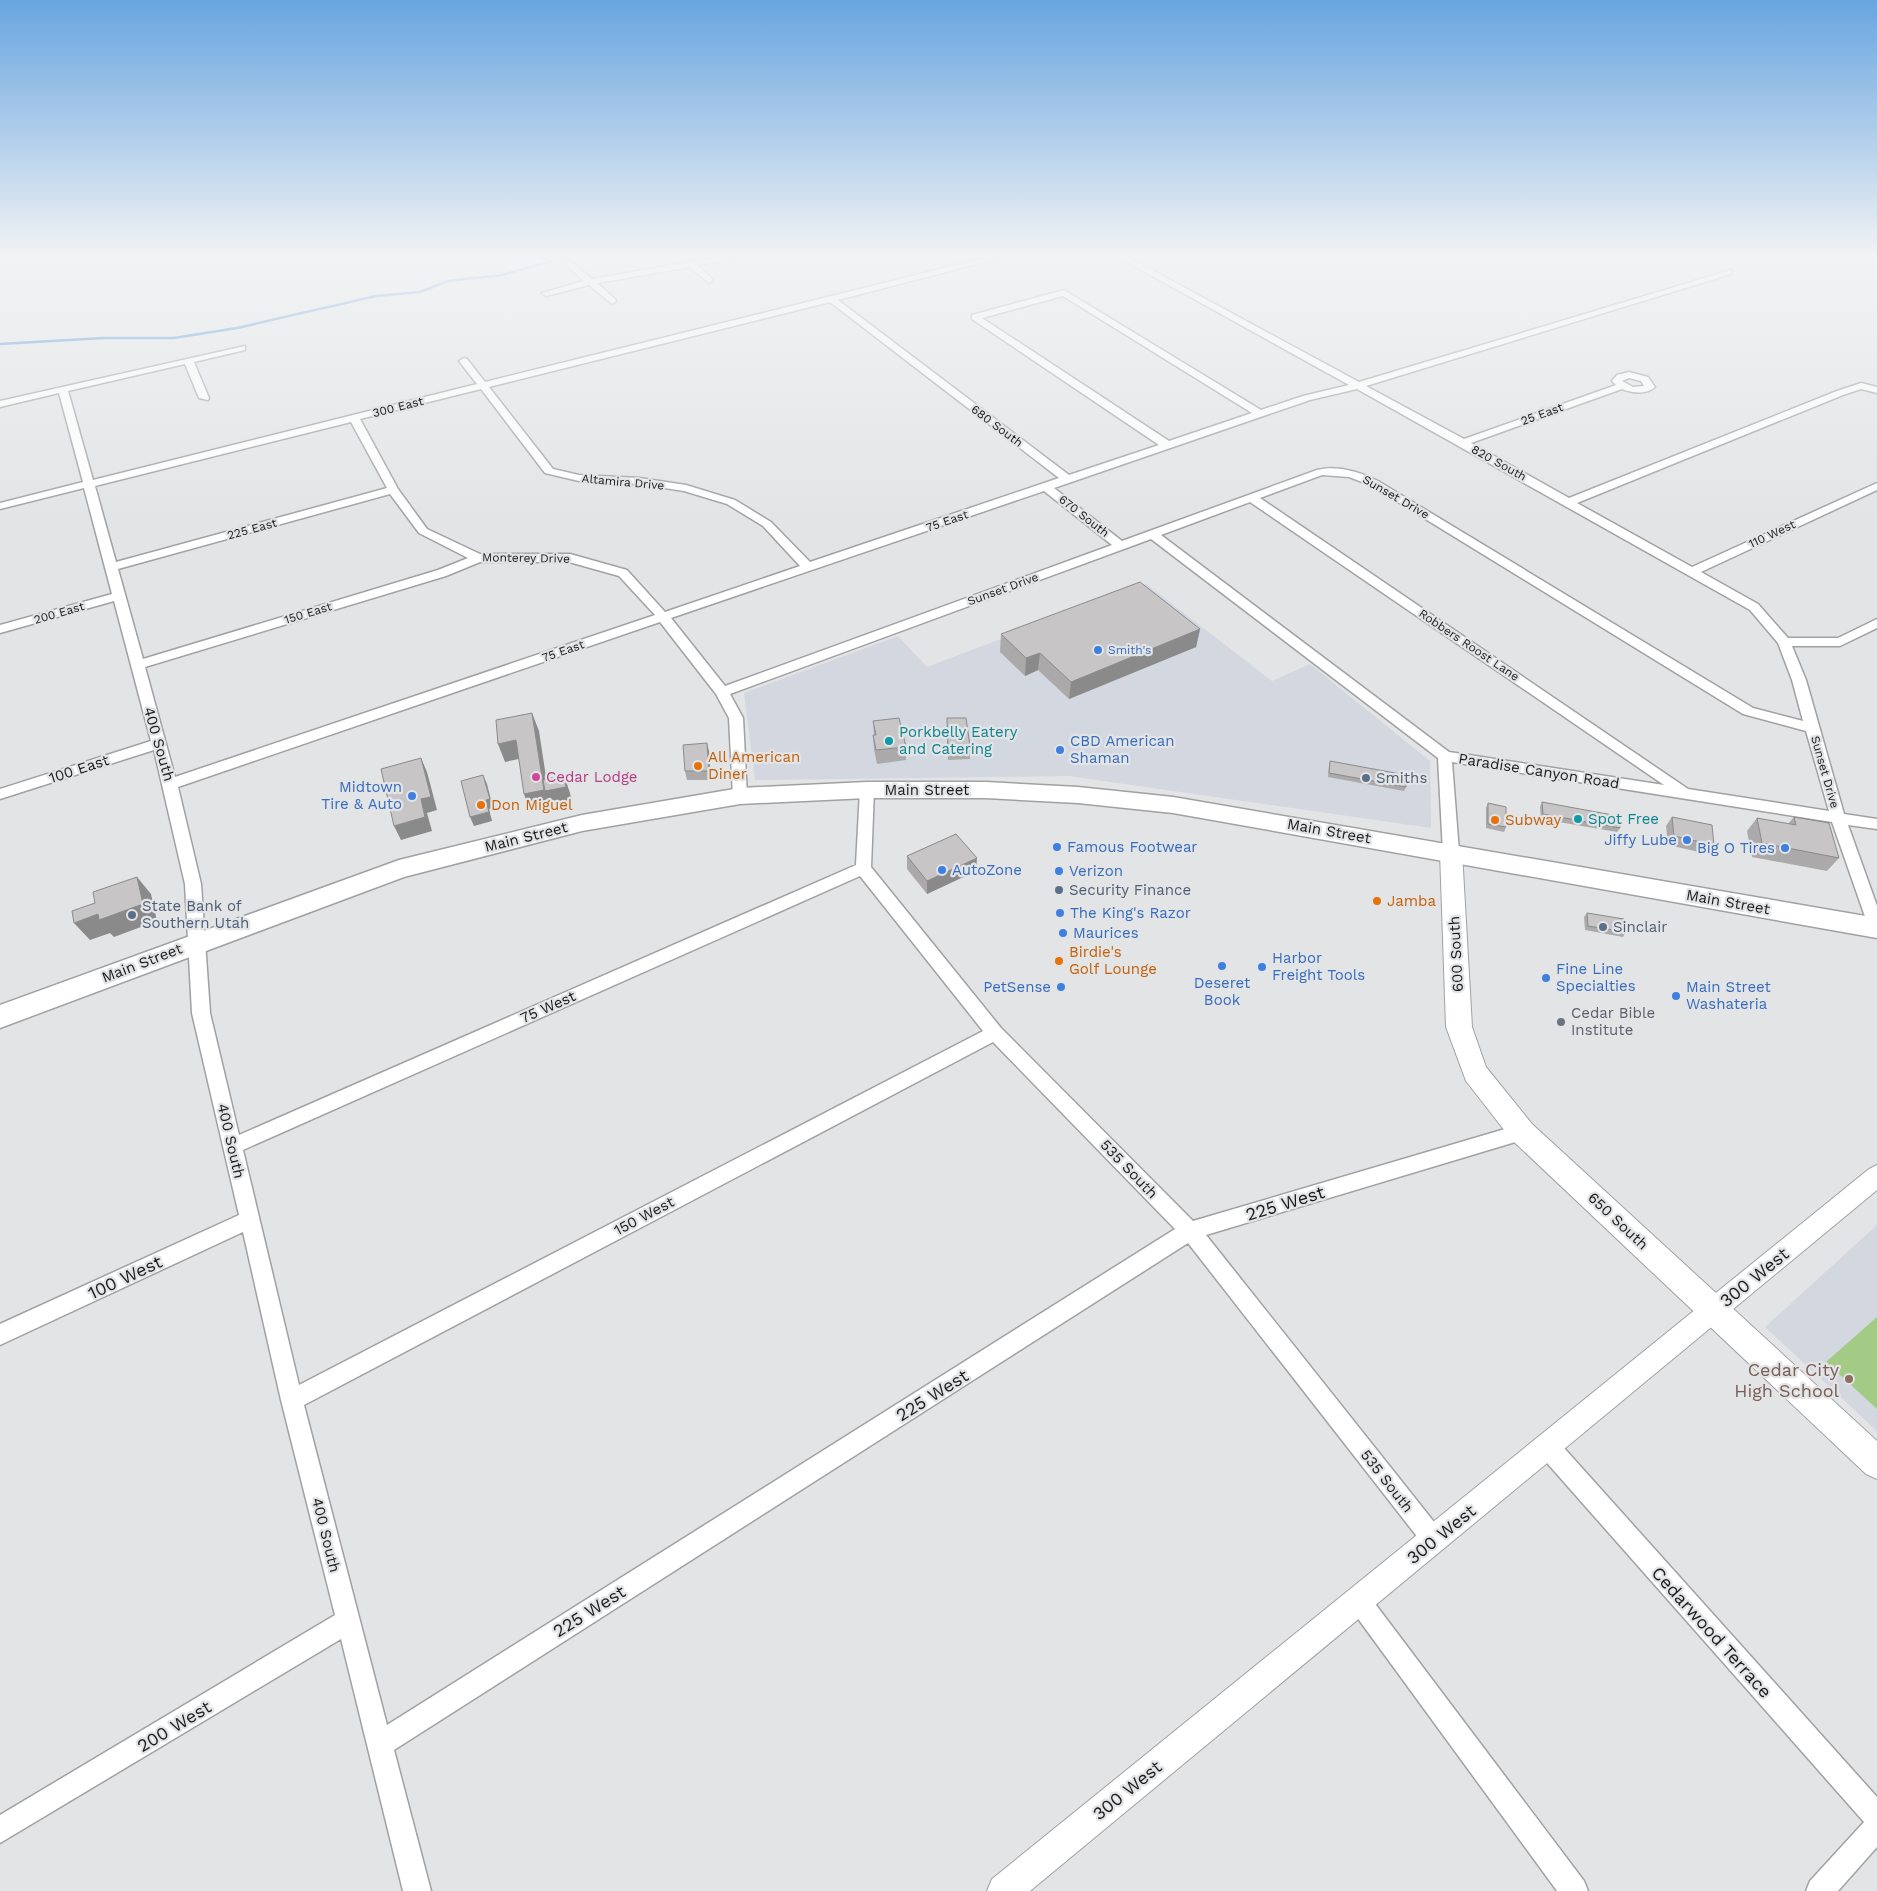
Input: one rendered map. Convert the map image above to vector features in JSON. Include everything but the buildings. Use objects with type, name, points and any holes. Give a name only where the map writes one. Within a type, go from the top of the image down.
[{"type":"main road","name":"Main Street","points":[[0,1017],[399,869],[582,823],[740,796],[867,790],[1004,791],[1078,795],[1173,805],[1451,852],[1877,928]]},
{"type":"main road","name":"600 South","points":[[1451,852],[1459,1027],[1475,1073],[1522,1132]]},
{"type":"main road","name":"650 South","points":[[1522,1132],[1715,1310]]},
{"type":"main road","points":[[1715,1310],[1877,1463]]},
{"type":"street","name":"300 East","points":[[0,506],[646,345]]},
{"type":"street","name":"680 South","points":[[892,345],[1067,479]]},
{"type":"street","points":[[1017,345],[1167,445]]},
{"type":"street","points":[[1149,345],[1260,414]]},
{"type":"street","name":"820 South","points":[[1283,345],[1570,502],[1754,607],[1784,642],[1798,680],[1812,728]]},
{"type":"street","name":"75 East","points":[[170,784],[1307,398],[1357,386],[1490,345]]},
{"type":"street","points":[[0,404],[242,348]]},
{"type":"street","points":[[189,361],[204,398]]},
{"type":"street","name":"Altamira Drive","points":[[464,361],[550,471],[579,478],[639,481],[686,488],[731,502],[767,524],[808,568]]},
{"type":"street","name":"25 East","points":[[1463,443],[1622,386]]},
{"type":"street","points":[[1570,502],[1847,391],[1861,386],[1877,390]]},
{"type":"street","name":"400 South","points":[[62,390],[112,567],[157,744],[170,784],[193,884],[201,1013],[292,1400],[417,1891]]},
{"type":"street","name":"Monterey Drive","points":[[354,418],[393,490],[423,531],[478,558],[570,558],[623,573],[663,617],[722,692],[736,718],[740,796]]},
{"type":"street","name":"Sunset Drive","points":[[722,692],[1321,472],[1340,471],[1356,474],[1374,483],[1748,711],[1812,728],[1838,818],[1877,928]]},
{"type":"street","name":"110 West","points":[[1693,571],[1877,486]]},
{"type":"street","name":"670 South","points":[[1046,487],[1122,546]]},
{"type":"street","name":"225 East","points":[[112,567],[393,490]]},
{"type":"street","name":"Robbers Roost Lane","points":[[1252,498],[1685,793]]},
{"type":"street","name":"Paradise Canyon Road","points":[[1152,534],[1445,756],[1877,824]]},
{"type":"street","name":"150 East","points":[[138,665],[442,573],[478,558]]},
{"type":"street","name":"200 East","points":[[0,629],[118,596]]},
{"type":"street","points":[[1784,642],[1840,642],[1877,623]]},
{"type":"street","name":"100 East","points":[[0,794],[157,744]]},
{"type":"street","name":"600 South","points":[[1445,756],[1451,852]]},
{"type":"street","points":[[864,868],[867,790]]},
{"type":"street","name":"535 South","points":[[864,868],[995,1033],[1190,1231],[1434,1540]]},
{"type":"street","name":"75 West","points":[[233,1146],[864,868]]},
{"type":"street","name":"150 West","points":[[292,1400],[995,1033]]},
{"type":"street","name":"225 West","points":[[380,1744],[1190,1231],[1522,1132]]},
{"type":"street","name":"300 West","points":[[1004,1891],[1877,1176]]},
{"type":"street","name":"100 West","points":[[0,1335],[250,1219]]},
{"type":"street","name":"Cedarwood Terrace","points":[[1548,1447],[1877,1817]]},
{"type":"street","points":[[1359,1601],[1574,1891]]},
{"type":"street","name":"200 West","points":[[0,1830],[348,1621]]},
{"type":"street","points":[[1820,1891],[1877,1826]]},
{"type":"shaded area","points":[[1146,584],[1272,681],[1310,664],[1430,761],[1431,828],[1069,776],[755,780],[744,693],[898,636],[927,667]]},
{"type":"shaded area","name":"Cedar City High School","points":[[1877,1225],[1877,1431],[1765,1327]]},
{"type":"green space","points":[[1877,1317],[1877,1409],[1826,1362]]},
{"type":"place","name":"Smith's","points":[[1098,650]]},
{"type":"place","name":"Porkbelly Eatery and Catering","points":[[889,741]]},
{"type":"place","name":"CBD American Shaman","points":[[1060,750]]},
{"type":"place","name":"All American Diner","points":[[698,766]]},
{"type":"place","name":"Cedar Lodge","points":[[536,777]]},
{"type":"place","name":"Smiths","points":[[1366,778]]},
{"type":"place","name":"Midtown Tire & Auto","points":[[412,796]]},
{"type":"place","name":"Don Miguel","points":[[481,805]]},
{"type":"place","name":"Spot Free","points":[[1578,819]]},
{"type":"place","name":"Subway","points":[[1495,820]]},
{"type":"place","name":"Jiffy Lube","points":[[1687,840]]},
{"type":"place","name":"Famous Footwear","points":[[1057,847]]},
{"type":"place","name":"Big O Tires","points":[[1785,848]]},
{"type":"place","name":"AutoZone","points":[[942,870]]},
{"type":"place","name":"Verizon","points":[[1059,871]]},
{"type":"place","name":"Security Finance","points":[[1059,890]]},
{"type":"place","name":"Jamba","points":[[1377,901]]},
{"type":"place","name":"The King's Razor","points":[[1060,913]]},
{"type":"place","name":"State Bank of Southern Utah","points":[[132,915]]},
{"type":"place","name":"Sinclair","points":[[1603,927]]},
{"type":"place","name":"Maurices","points":[[1063,933]]},
{"type":"place","name":"Birdie's Golf Lounge","points":[[1059,961]]},
{"type":"place","name":"Deseret Book","points":[[1222,966]]},
{"type":"place","name":"Harbor Freight Tools","points":[[1262,967]]},
{"type":"place","name":"Fine Line Specialties","points":[[1546,978]]},
{"type":"place","name":"PetSense","points":[[1061,987]]},
{"type":"place","name":"Main Street Washateria","points":[[1676,996]]},
{"type":"place","name":"Cedar Bible Institute","points":[[1561,1022]]},
{"type":"place","name":"Cedar City High School","points":[[1849,1379]]}]
